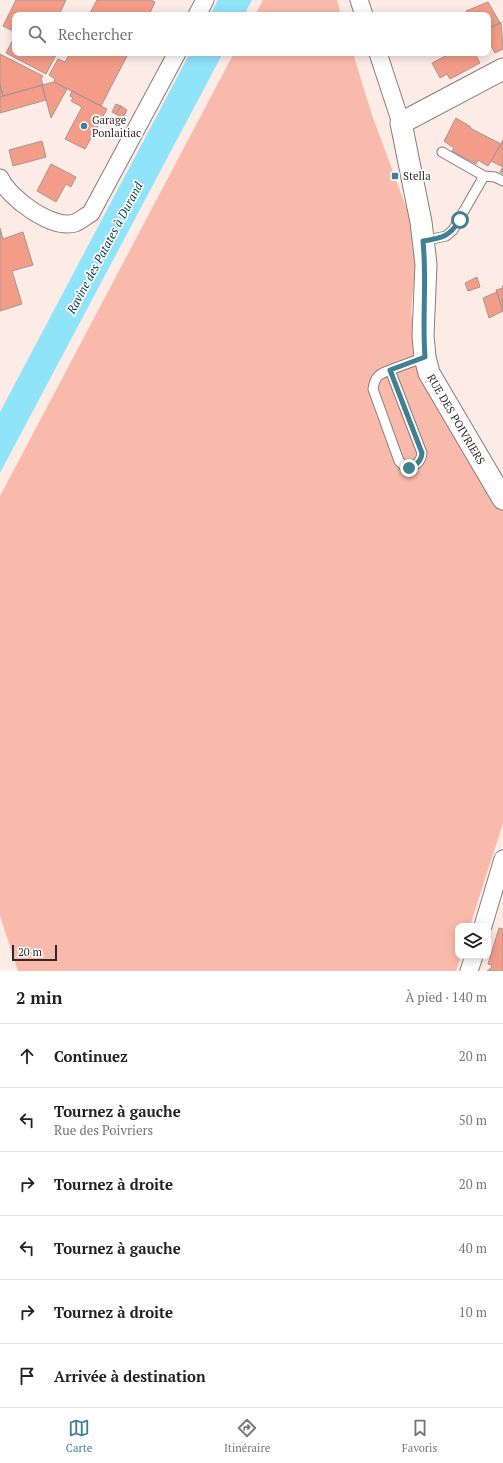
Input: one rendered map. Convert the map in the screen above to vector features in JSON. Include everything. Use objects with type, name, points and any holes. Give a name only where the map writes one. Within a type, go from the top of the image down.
[{"type":"street","points":[[199,12],[205,0]]},
{"type":"street","points":[[359,0],[363,12]]},
{"type":"street","points":[[0,178],[3,185],[17,201],[53,222],[74,223],[91,213],[175,56]]},
{"type":"street","name":"RUE DES POIVRIERS","points":[[379,56],[401,123],[421,222],[426,264],[423,319],[425,357],[429,373],[503,499]]},
{"type":"street","points":[[401,123],[503,69]]},
{"type":"street","points":[[484,923],[503,859]]},
{"type":"street","points":[[469,971],[473,959]]},
{"type":"lane","points":[[442,152],[484,176],[495,177],[503,180]]},
{"type":"lane","points":[[423,241],[446,236],[453,230],[484,176]]},
{"type":"lane","points":[[390,370],[422,453],[418,464],[409,468],[404,466],[400,461],[373,389],[375,378],[378,374],[425,357]]},
{"type":"shaded area","points":[[263,0],[337,0],[340,12],[257,12]]},
{"type":"shaded area","points":[[232,56],[354,56],[372,115],[418,239],[411,311],[418,367],[503,510],[503,823],[471,923],[455,923],[455,959],[460,959],[456,971],[18,971],[0,916],[0,496]]},
{"type":"water","points":[[218,0],[252,0],[246,12],[212,12]]},
{"type":"water","name":"Ravine des Patates à Durand","points":[[188,56],[221,56],[0,473],[0,412]]},
{"type":"building","points":[[16,0],[66,0],[60,12],[12,12],[12,30],[3,26]]},
{"type":"building","points":[[97,0],[151,0],[155,2],[150,12],[91,12]]},
{"type":"building","points":[[488,2],[500,23],[491,28],[491,12],[466,11]]},
{"type":"building","points":[[501,22],[503,49],[495,53],[491,46],[491,27]]},
{"type":"building","points":[[12,42],[12,56],[55,56],[46,74],[6,53]]},
{"type":"building","points":[[0,54],[43,76],[41,79],[43,85],[3,96],[0,84]]},
{"type":"building","points":[[68,56],[127,56],[101,106],[54,82],[55,79],[49,75],[58,59],[65,62]]},
{"type":"building","points":[[445,56],[476,56],[480,63],[450,79],[447,74],[440,78],[432,63]]},
{"type":"building","points":[[54,82],[67,89],[51,118],[42,85]]},
{"type":"building","points":[[0,84],[3,96],[0,97]]},
{"type":"building","points":[[42,85],[46,100],[0,113],[0,97]]},
{"type":"building","points":[[72,91],[107,109],[85,149],[65,139],[82,107],[71,101],[73,98],[70,96]]},
{"type":"building","points":[[116,104],[121,106],[116,114],[112,112]]},
{"type":"building","points":[[121,106],[127,110],[123,118],[116,114]]},
{"type":"building","points":[[456,118],[471,127],[470,128],[501,144],[488,166],[478,160],[476,164],[452,151],[454,148],[444,141]]},
{"type":"building","points":[[503,140],[503,167],[491,161]]},
{"type":"building","points":[[42,141],[46,157],[13,166],[9,150]]},
{"type":"building","points":[[51,164],[76,177],[71,187],[66,184],[56,202],[37,191]]},
{"type":"building","points":[[0,228],[3,239],[23,232],[33,265],[12,271],[22,304],[0,311]]},
{"type":"building","points":[[477,277],[480,287],[468,291],[465,283]]},
{"type":"building","points":[[503,288],[503,309],[496,290]]},
{"type":"building","points":[[497,292],[503,311],[489,318],[483,298]]},
{"type":"building","points":[[499,928],[503,929],[503,971],[487,971],[492,965],[488,964],[490,959],[491,959],[491,954]]},
{"type":"place","name":"Garage Ponlaitiac","points":[[84,126]]},
{"type":"place","name":"Stella","points":[[395,176]]},
{"type":"route","points":[[409,468],[418,464],[422,453],[390,370],[425,357],[423,319],[426,264],[423,241],[446,236],[453,230],[460,220]]}]
